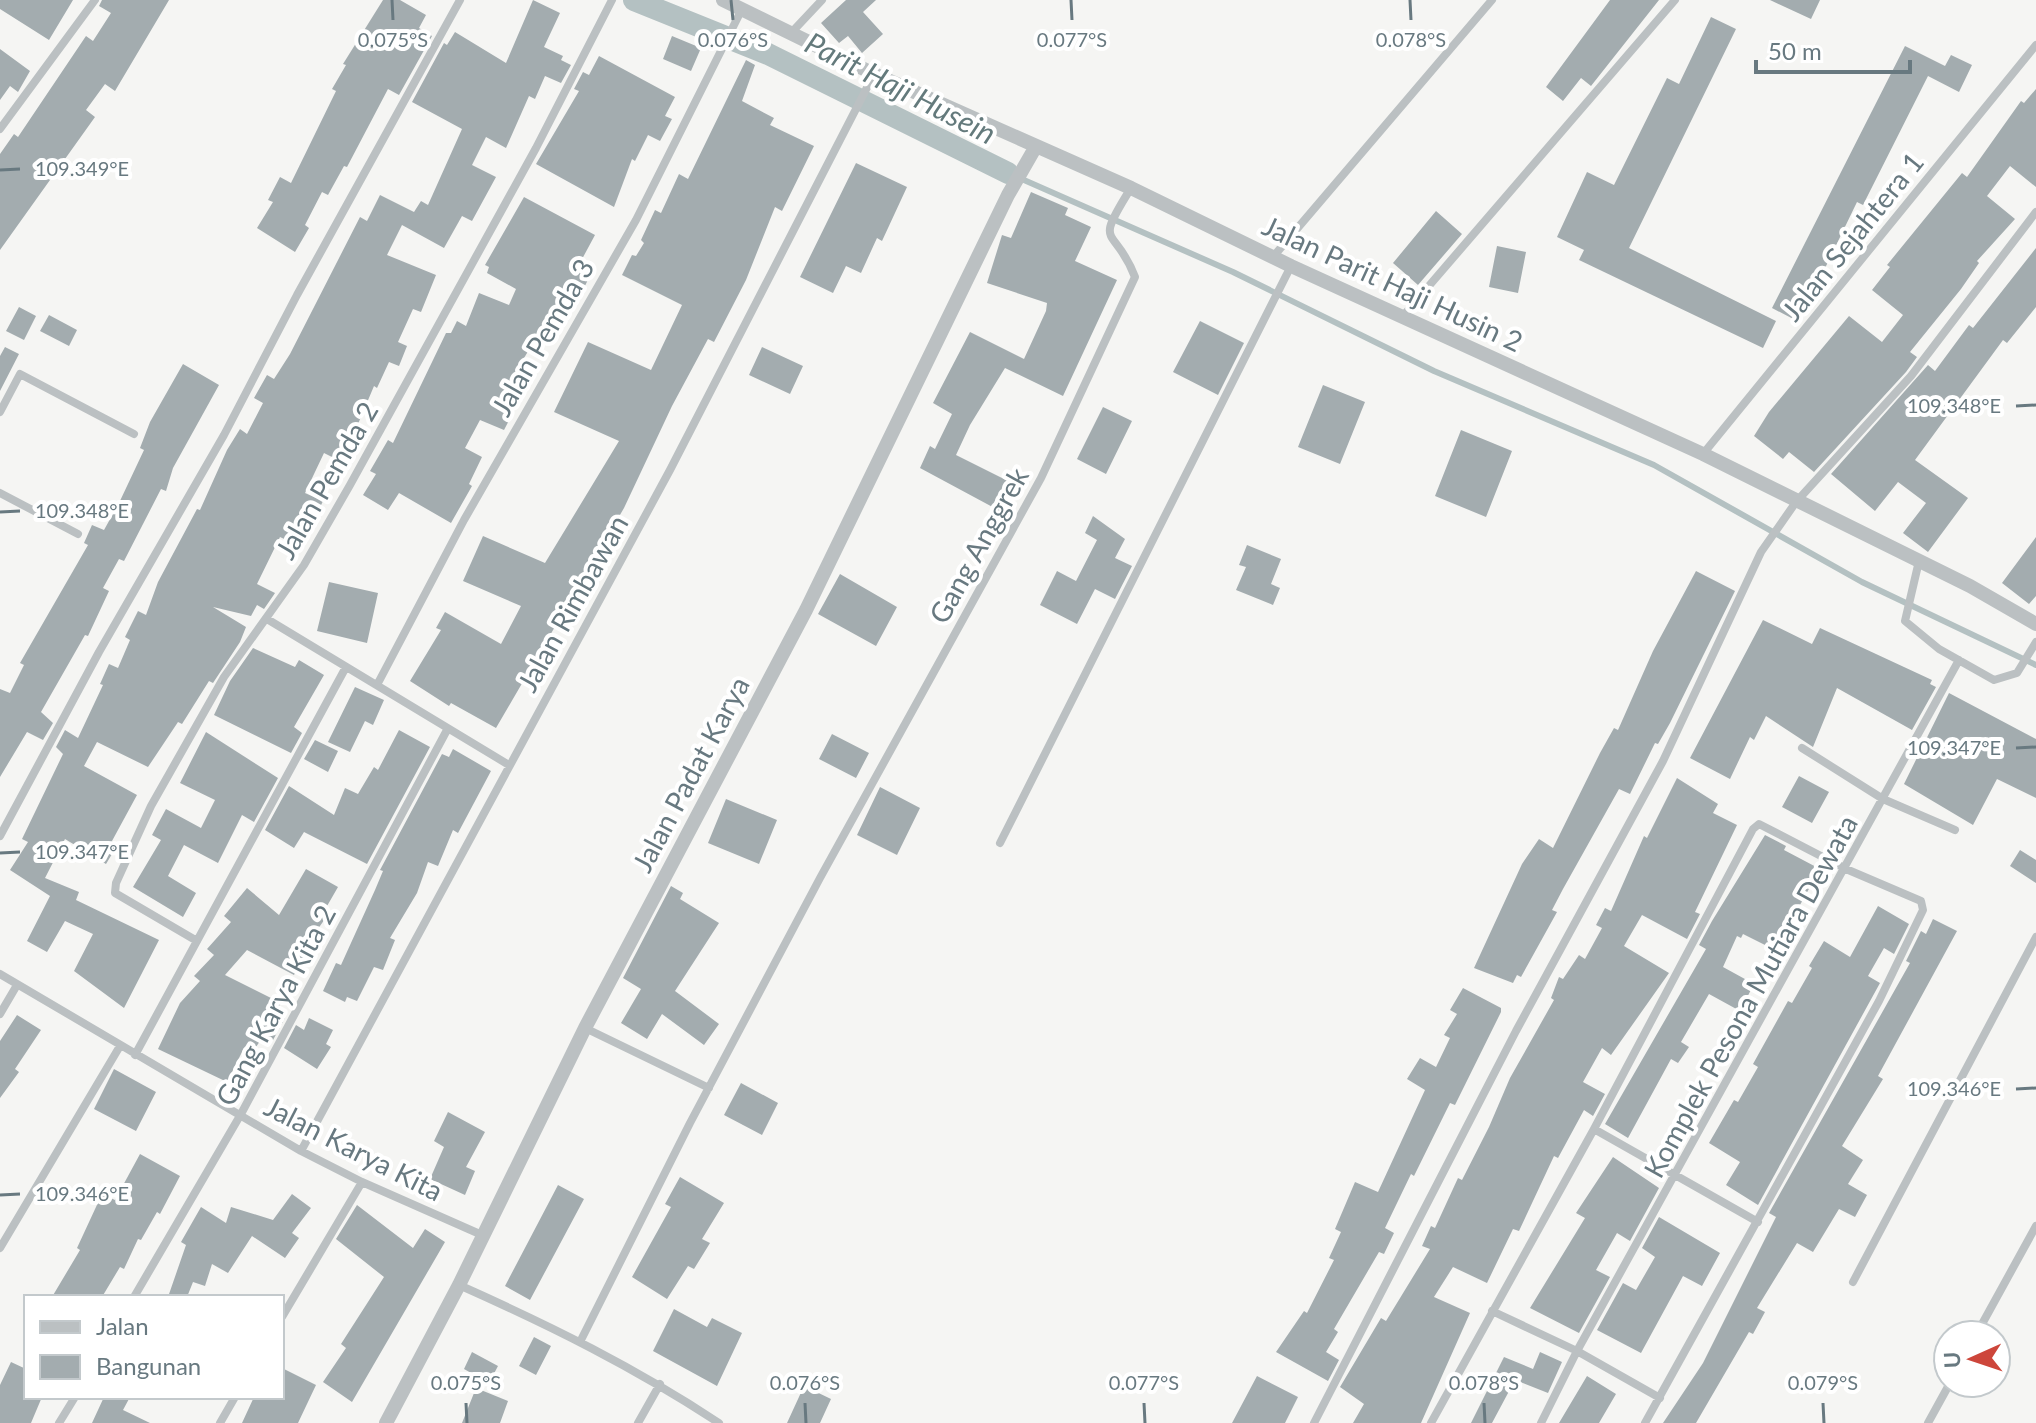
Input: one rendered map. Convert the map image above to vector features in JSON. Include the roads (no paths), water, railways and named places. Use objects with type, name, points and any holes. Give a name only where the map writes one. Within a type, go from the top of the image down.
[{"type":"street","points":[[0,129],[95,0]]},
{"type":"street","points":[[0,836],[99,652],[224,435],[297,295],[460,0]]},
{"type":"street","name":"Jalan Parit Haji Husin 2","points":[[723,0],[1127,194],[1273,257],[1703,454],[2036,623]]},
{"type":"street","points":[[791,33],[822,0]]},
{"type":"street","points":[[1273,257],[1492,0]]},
{"type":"street","points":[[1403,316],[1675,0]]},
{"type":"street","name":"Jalan Pemda 2","points":[[197,941],[115,893],[116,883],[151,806],[224,677],[304,565],[436,332],[610,4]]},
{"type":"street","name":"Jalan Pemda 3","points":[[377,685],[471,506],[636,220],[742,9]]},
{"type":"street","name":"Jalan Sejahtera 1","points":[[1703,454],[2036,45]]},
{"type":"street","name":"Jalan Rimbawan","points":[[301,1151],[670,470],[874,74]]},
{"type":"street","name":"Jalan Padat Karya","points":[[386,1423],[459,1285],[585,1028],[806,610],[1008,195],[1035,148]]},
{"type":"street","name":"Gang Anggrek","points":[[709,1088],[820,878],[1041,478],[1135,277],[1129,261],[1109,239],[1107,229],[1127,194]]},
{"type":"street","points":[[1314,1423],[1516,1031],[1663,761],[1761,552],[1796,502],[1911,376],[2036,212]]},
{"type":"street","points":[[1000,843],[1291,266]]},
{"type":"street","points":[[0,412],[20,374],[134,434]]},
{"type":"street","points":[[0,493],[78,534]]},
{"type":"street","points":[[1919,561],[1905,621],[1939,649],[1994,680],[2017,673],[2034,645]]},
{"type":"street","points":[[267,619],[509,765]]},
{"type":"street","name":"Komplek Pesona Mutiara Dewata","points":[[1541,1423],[1577,1351],[1959,660]]},
{"type":"street","points":[[135,1055],[346,667]]},
{"type":"street","name":"Gang Karya Kita 2","points":[[135,1295],[241,1114],[447,730]]},
{"type":"street","points":[[1802,748],[1883,799],[1955,830]]},
{"type":"street","points":[[1431,1423],[1594,1129],[1753,829],[1764,825],[1846,869],[1921,901],[1923,910],[1879,1001],[1645,1423]]},
{"type":"street","points":[[1853,1282],[2036,937]]},
{"type":"street","name":"Jalan Karya Kita","points":[[0,974],[301,1151],[362,1182],[482,1235]]},
{"type":"street","points":[[0,1014],[17,985]]},
{"type":"street","points":[[581,1340],[709,1088],[585,1028]]},
{"type":"street","points":[[0,1248],[120,1046]]},
{"type":"street","points":[[1594,1129],[1758,1222]]},
{"type":"street","points":[[284,1314],[362,1182]]},
{"type":"street","points":[[1985,1319],[2036,1226]]},
{"type":"street","points":[[459,1285],[581,1340],[660,1384],[719,1423]]},
{"type":"street","points":[[1492,1311],[1577,1351],[1660,1398]]},
{"type":"street","points":[[638,1423],[660,1384]]},
{"type":"street","points":[[59,1423],[74,1399]]},
{"type":"street","points":[[220,1423],[234,1399]]},
{"type":"street","points":[[1928,1423],[1941,1399]]},
{"type":"waterway","name":"Parit Haji Husein","points":[[634,0],[768,54],[1008,173]]},
{"type":"waterway","points":[[1008,173],[1233,272],[1434,371],[1654,465],[1862,582],[2036,665]]}]
